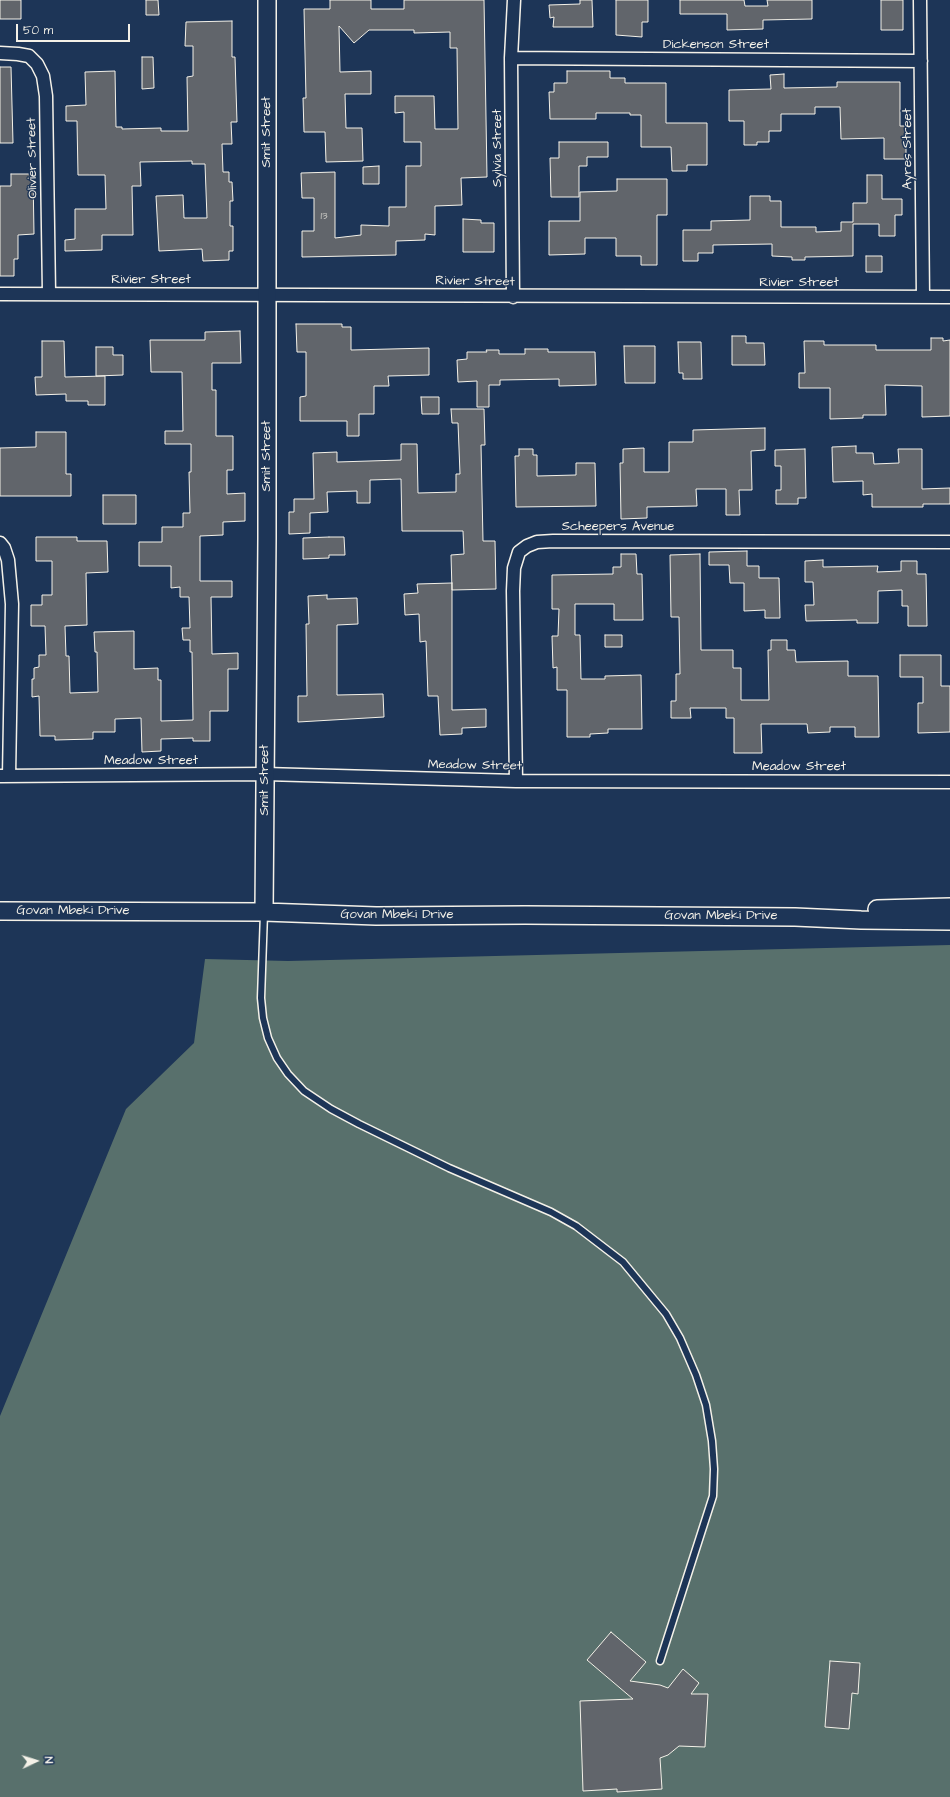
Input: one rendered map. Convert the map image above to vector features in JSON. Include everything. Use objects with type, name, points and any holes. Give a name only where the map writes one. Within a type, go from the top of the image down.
[{"type":"main road","name":"Smit Street","points":[[264,912],[268,294],[267,0]]},
{"type":"main road","name":"Govan Mbeki Drive","points":[[795,917],[850,910],[950,907]]},
{"type":"main road","name":"Govan Mbeki Drive","points":[[0,911],[264,912],[376,916],[526,914],[795,917],[861,920],[950,921]]},
{"type":"street","name":"Sylvia Street","points":[[513,297],[512,58],[514,0]]},
{"type":"street","name":"Ayres Street","points":[[920,0],[923,297]]},
{"type":"street","name":"Olivier Street","points":[[0,53],[29,56],[37,64],[43,76],[46,96],[49,293]]},
{"type":"street","name":"Dickenson Street","points":[[512,58],[921,61]]},
{"type":"street","name":"Rivier Street","points":[[0,294],[268,294],[513,297],[950,297]]},
{"type":"street","name":"Scheepers Avenue","points":[[516,781],[512,592],[514,568],[519,552],[527,546],[537,542],[553,541],[950,542]]},
{"type":"street","points":[[0,543],[4,548],[8,560],[12,604],[4,776]]},
{"type":"street","name":"Meadow Street","points":[[4,776],[265,774],[516,781],[950,782]]},
{"type":"lane","points":[[264,912],[261,998],[263,1018],[268,1038],[277,1058],[288,1074],[304,1091],[330,1109],[366,1127],[449,1168],[551,1212],[576,1226],[623,1262],[666,1314],[680,1338],[696,1375],[706,1405],[712,1441],[714,1470],[713,1496],[660,1662]]},
{"type":"green space","points":[[950,945],[950,1797],[0,1797],[0,1416],[126,1109],[194,1043],[205,959],[288,961]]},
{"type":"building","points":[[0,0],[21,0],[21,19],[0,19]]},
{"type":"building","points":[[146,0],[158,0],[159,15],[146,15]]},
{"type":"building","points":[[330,0],[371,0],[371,9],[404,9],[404,0],[484,0],[487,177],[461,178],[462,205],[435,206],[435,235],[425,234],[425,240],[396,241],[396,255],[302,257],[302,231],[314,231],[314,198],[302,198],[301,173],[335,172],[335,238],[361,235],[361,225],[389,226],[389,207],[406,207],[406,166],[421,166],[421,142],[404,142],[404,112],[395,113],[395,96],[434,96],[435,129],[458,129],[457,48],[450,48],[450,32],[414,33],[414,30],[369,30],[354,43],[339,26],[340,72],[371,71],[371,94],[345,94],[346,128],[362,128],[363,161],[326,162],[325,132],[304,132],[303,98],[306,98],[304,9],[330,9]]},
{"type":"building","points":[[580,0],[592,0],[593,27],[553,27],[554,17],[550,18],[549,5],[580,4]]},
{"type":"building","points":[[616,0],[648,0],[648,22],[642,22],[642,37],[616,35]]},
{"type":"building","points":[[680,0],[744,0],[745,6],[768,6],[767,0],[812,0],[812,19],[763,20],[763,29],[727,30],[727,14],[680,14]]},
{"type":"building","points":[[881,0],[903,0],[903,30],[881,30]]},
{"type":"building","points":[[232,21],[232,57],[235,57],[237,122],[231,122],[232,144],[222,144],[223,172],[229,172],[229,182],[232,182],[233,201],[230,201],[230,226],[233,226],[233,251],[229,251],[229,260],[203,261],[202,249],[159,251],[156,196],[183,195],[184,218],[207,218],[205,164],[192,164],[192,161],[140,162],[141,186],[132,186],[133,235],[102,235],[102,250],[65,251],[65,240],[75,239],[75,209],[106,209],[105,175],[78,175],[77,121],[66,121],[66,106],[86,105],[85,72],[115,71],[116,127],[122,127],[122,129],[161,128],[161,131],[188,131],[187,77],[193,76],[193,46],[185,46],[186,22]]},
{"type":"building","points":[[142,57],[153,57],[154,88],[142,89]]},
{"type":"building","points":[[0,67],[11,67],[13,143],[0,143]]},
{"type":"building","points":[[567,71],[610,71],[610,78],[625,78],[625,83],[666,83],[666,123],[707,123],[707,165],[687,165],[687,171],[672,171],[671,147],[641,147],[641,115],[630,115],[630,113],[596,113],[596,119],[550,119],[549,92],[554,92],[554,83],[567,83]]},
{"type":"building","points":[[784,74],[784,88],[837,87],[837,82],[900,82],[900,126],[906,126],[906,159],[884,159],[884,138],[841,139],[840,107],[815,107],[815,114],[781,114],[781,131],[769,131],[769,142],[757,142],[757,145],[744,145],[744,121],[729,121],[729,90],[771,89],[770,75]]},
{"type":"building","points":[[559,142],[608,142],[608,157],[587,157],[587,166],[579,166],[579,197],[551,197],[550,158],[559,158]]},
{"type":"building","points":[[379,166],[379,184],[363,184],[363,167]]},
{"type":"building","points":[[11,174],[33,174],[34,234],[18,235],[18,259],[14,259],[14,276],[0,276],[0,186],[11,186]]},
{"type":"building","points":[[867,175],[882,175],[882,199],[902,199],[902,215],[895,215],[895,236],[879,236],[879,224],[853,224],[853,256],[805,257],[805,260],[792,260],[792,257],[772,256],[772,244],[713,245],[713,253],[698,253],[698,261],[683,261],[683,230],[711,230],[711,221],[750,220],[750,196],[770,196],[770,201],[781,201],[781,227],[816,227],[816,232],[841,231],[841,222],[853,222],[853,203],[867,203]]},
{"type":"building","points":[[617,179],[667,179],[667,215],[657,215],[657,265],[641,265],[641,256],[616,256],[616,238],[585,238],[585,254],[549,255],[549,221],[580,221],[580,192],[617,191]]},
{"type":"building","points":[[463,219],[481,220],[481,223],[494,223],[494,252],[463,252]]},
{"type":"building","points":[[866,256],[882,256],[882,272],[866,272]]},
{"type":"building","points":[[296,324],[342,324],[342,327],[351,327],[351,350],[429,348],[429,375],[388,376],[389,386],[374,386],[374,414],[359,414],[359,436],[347,436],[347,421],[300,421],[300,397],[306,396],[306,352],[297,352]]},
{"type":"building","points":[[240,331],[241,363],[212,363],[212,390],[216,390],[216,436],[233,436],[233,470],[227,470],[227,494],[245,493],[245,521],[223,522],[223,535],[200,536],[200,581],[232,581],[232,597],[211,597],[212,654],[238,653],[238,669],[228,669],[228,711],[210,711],[210,741],[193,741],[193,738],[161,739],[161,751],[142,752],[141,718],[115,719],[115,732],[93,732],[93,739],[55,740],[55,736],[40,736],[39,696],[32,697],[32,679],[34,679],[34,668],[39,667],[39,655],[46,655],[45,626],[31,626],[31,605],[42,605],[42,595],[52,595],[52,561],[36,561],[36,537],[77,537],[77,541],[107,541],[108,572],[86,573],[87,625],[65,626],[66,656],[69,656],[70,693],[98,692],[97,652],[95,652],[94,632],[134,631],[134,669],[158,668],[158,680],[161,680],[161,721],[193,720],[192,652],[190,652],[190,640],[183,640],[182,628],[190,628],[189,597],[180,597],[180,587],[171,588],[171,566],[139,566],[139,542],[162,542],[162,527],[183,527],[183,513],[190,513],[189,472],[191,472],[191,444],[165,444],[165,431],[183,431],[182,372],[151,372],[150,340],[205,340],[205,332]]},
{"type":"building","points":[[732,336],[746,336],[746,343],[764,343],[765,365],[732,365]]},
{"type":"building","points":[[931,338],[943,338],[943,341],[950,340],[950,416],[922,417],[922,386],[885,385],[886,415],[863,415],[863,418],[830,419],[830,388],[799,388],[799,373],[805,373],[804,341],[824,341],[824,345],[876,345],[876,350],[931,350]]},
{"type":"building","points":[[42,341],[64,341],[65,377],[105,376],[105,405],[88,405],[88,401],[66,401],[66,394],[36,395],[35,377],[42,377]]},
{"type":"building","points":[[678,342],[701,342],[702,379],[683,379],[683,373],[679,373]]},
{"type":"building","points":[[624,346],[655,346],[655,383],[625,383]]},
{"type":"building","points":[[96,347],[113,347],[113,355],[123,355],[123,375],[96,376]]},
{"type":"building","points":[[525,349],[548,349],[548,352],[595,352],[596,385],[559,386],[559,379],[500,380],[500,385],[489,385],[489,407],[477,407],[477,381],[458,382],[457,360],[467,359],[467,352],[487,352],[486,350],[499,350],[499,354],[525,354]]},
{"type":"building","points":[[421,397],[439,397],[439,414],[422,414]]},
{"type":"building","points":[[451,409],[484,409],[485,445],[481,445],[483,541],[495,541],[496,589],[452,590],[451,555],[464,554],[463,531],[402,531],[401,479],[370,480],[370,503],[357,503],[357,491],[327,492],[328,512],[310,513],[310,533],[289,534],[289,512],[294,512],[294,499],[314,499],[313,453],[337,452],[337,462],[401,460],[401,444],[417,444],[418,493],[456,492],[456,474],[460,474],[458,423],[452,423]]},
{"type":"building","points":[[765,428],[765,450],[751,451],[752,490],[739,490],[740,515],[726,515],[726,489],[696,489],[697,506],[647,507],[647,518],[621,519],[620,463],[623,463],[623,449],[644,448],[644,472],[669,472],[669,442],[693,442],[693,430]]},
{"type":"building","points":[[36,432],[66,432],[66,474],[71,474],[71,496],[0,496],[0,448],[36,447]]},
{"type":"building","points":[[856,446],[856,453],[873,453],[874,464],[899,463],[898,449],[922,449],[922,489],[950,488],[950,504],[923,504],[923,507],[872,507],[872,494],[863,495],[863,481],[833,482],[832,447]]},
{"type":"building","points":[[519,449],[533,449],[533,455],[537,455],[537,476],[576,475],[576,463],[595,463],[596,506],[516,507],[515,456],[519,456]]},
{"type":"building","points":[[805,449],[806,498],[798,498],[798,504],[776,504],[776,490],[781,490],[781,466],[775,466],[775,450]]},
{"type":"building","points":[[103,495],[136,495],[136,524],[103,524]]},
{"type":"building","points":[[344,537],[345,555],[329,555],[329,558],[303,559],[303,538]]},
{"type":"building","points":[[747,551],[747,566],[759,566],[759,578],[779,578],[780,618],[765,618],[765,610],[744,611],[744,583],[730,583],[729,565],[709,565],[709,552]]},
{"type":"building","points":[[621,554],[636,554],[637,574],[642,574],[643,620],[614,620],[614,604],[575,604],[575,635],[580,635],[581,679],[605,679],[605,676],[641,675],[642,729],[608,729],[608,733],[590,734],[590,737],[567,737],[567,690],[557,690],[557,667],[553,668],[552,636],[558,636],[559,609],[552,609],[552,575],[613,574],[613,567],[621,567]]},
{"type":"building","points":[[700,554],[701,650],[733,650],[733,668],[741,668],[741,700],[769,700],[768,650],[771,650],[771,640],[787,640],[787,650],[795,650],[796,662],[848,661],[848,676],[878,676],[879,737],[855,737],[855,727],[830,727],[830,732],[808,733],[807,724],[761,724],[762,753],[734,753],[734,718],[726,718],[726,708],[690,708],[691,718],[671,718],[671,701],[676,701],[676,674],[680,674],[679,617],[671,617],[670,555]]},
{"type":"building","points":[[823,560],[823,567],[878,566],[877,572],[901,571],[901,561],[917,561],[917,574],[926,574],[927,626],[908,626],[908,606],[902,606],[902,590],[878,591],[878,623],[857,623],[857,620],[806,621],[805,605],[814,605],[813,582],[805,582],[805,561]]},
{"type":"building","points":[[452,583],[452,710],[486,709],[486,727],[462,728],[462,734],[440,735],[438,696],[428,696],[426,641],[420,642],[419,614],[405,615],[404,594],[418,593],[417,584]]},
{"type":"building","points":[[327,595],[327,599],[357,598],[358,624],[337,625],[337,695],[383,694],[384,717],[298,722],[298,696],[307,696],[306,624],[309,624],[308,596]]},
{"type":"building","points":[[605,635],[622,635],[622,647],[605,647]]},
{"type":"building","points":[[900,655],[941,655],[941,686],[950,686],[950,732],[918,733],[918,703],[923,703],[923,677],[900,677]]},
{"type":"building","points":[[611,1632],[646,1662],[630,1681],[660,1685],[668,1688],[683,1669],[699,1683],[691,1694],[708,1694],[705,1747],[679,1746],[668,1755],[660,1758],[662,1789],[617,1792],[617,1789],[583,1791],[580,1701],[633,1699],[587,1660]]},
{"type":"building","points":[[830,1661],[860,1663],[858,1694],[852,1693],[849,1729],[825,1727]]}]
